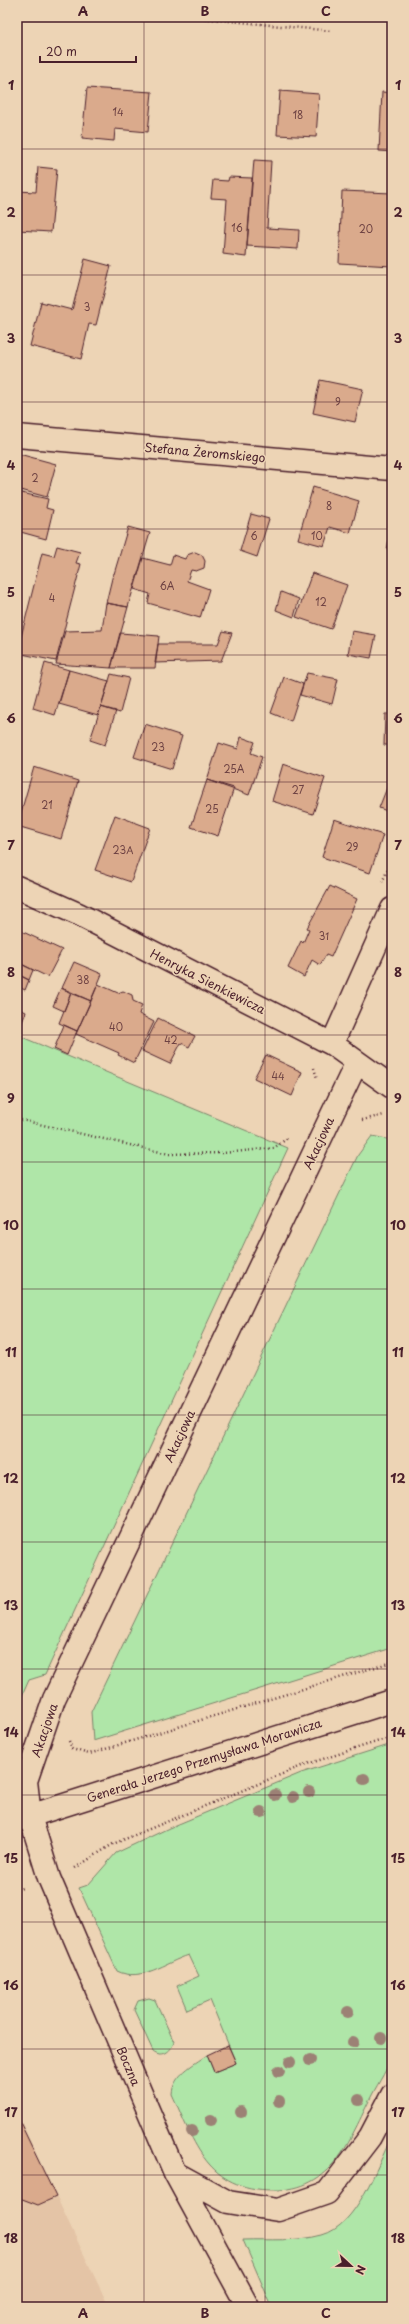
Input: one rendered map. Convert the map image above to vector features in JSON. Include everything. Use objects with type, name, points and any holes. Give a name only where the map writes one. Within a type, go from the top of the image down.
[{"type":"street","name":"Stefana Żeromskiego","points":[[17,436],[392,469]]},
{"type":"street","name":"Henryka Sienkiewicza","points":[[17,887],[78,914],[332,1044],[392,1087]]},
{"type":"street","points":[[332,1044],[392,909]]},
{"type":"street","name":"Akacjowa","points":[[24,1818],[26,1781],[54,1699],[357,1062]]},
{"type":"street","name":"Generała Jerzego Przemysława Morawicza","points":[[24,1818],[392,1700]]},
{"type":"street","name":"Boczna","points":[[24,1818],[175,2173],[248,2307]]},
{"type":"street","points":[[175,2173],[228,2202],[278,2210],[327,2193],[370,2138],[392,2095]]},
{"type":"path","points":[[189,17],[332,31]]},
{"type":"path","points":[[380,888],[392,861]]},
{"type":"path","points":[[358,1122],[371,1116],[389,1115]]},
{"type":"path","points":[[17,1120],[169,1154],[223,1153],[274,1148],[292,1136]]},
{"type":"path","points":[[67,1734],[72,1749],[89,1754],[392,1662]]},
{"type":"path","points":[[17,1890],[72,1870],[113,1844],[304,1765],[392,1737]]},
{"type":"shaded area","points":[[17,2114],[109,2307],[17,2307]]},
{"type":"green space","points":[[17,1035],[288,1148],[45,1675],[29,1680],[17,1707]]},
{"type":"green space","points":[[372,1136],[392,1140],[392,1648],[93,1741],[91,1712],[358,1155]]},
{"type":"green space","points":[[392,1744],[393,2042],[391,2058],[387,2069],[346,2145],[336,2160],[325,2172],[311,2182],[294,2188],[273,2190],[251,2188],[233,2182],[218,2173],[206,2161],[188,2130],[172,2094],[173,2087],[180,2076],[207,2055],[214,2072],[236,2063],[210,2000],[187,2010],[177,1986],[199,1976],[189,1955],[153,1970],[135,1975],[117,1971],[79,1888],[88,1885],[116,1853],[169,1828],[301,1773]]},
{"type":"green space","points":[[149,1998],[155,2000],[174,2042],[171,2049],[163,2054],[153,2051],[134,2010],[138,2001]]},
{"type":"green space","points":[[392,2136],[392,2307],[272,2307],[243,2240],[303,2239],[322,2235],[334,2229],[346,2220],[356,2208]]},
{"type":"building","points":[[87,88],[152,92],[148,132],[115,129],[114,141],[82,138]]},
{"type":"building","points":[[280,91],[319,94],[316,137],[277,135]]},
{"type":"building","points":[[382,92],[392,93],[392,152],[379,151]]},
{"type":"building","points":[[254,160],[271,161],[267,228],[299,230],[298,249],[247,246]]},
{"type":"building","points":[[38,167],[57,169],[51,232],[17,230],[17,191],[36,192]]},
{"type":"building","points":[[229,177],[252,178],[246,257],[223,254],[227,199],[211,198],[213,180],[228,181]]},
{"type":"building","points":[[342,191],[392,193],[392,266],[339,263]]},
{"type":"building","points":[[85,259],[111,266],[96,325],[89,324],[81,359],[30,346],[41,302],[72,310]]},
{"type":"building","points":[[320,380],[363,389],[355,422],[313,413]]},
{"type":"building","points":[[19,454],[56,464],[47,497],[17,489]]},
{"type":"building","points":[[313,487],[359,501],[350,533],[330,527],[324,546],[298,539]]},
{"type":"building","points":[[17,492],[48,499],[46,508],[53,510],[46,539],[17,531]]},
{"type":"building","points":[[251,514],[269,519],[257,557],[240,551]]},
{"type":"building","points":[[392,524],[392,550],[387,549]]},
{"type":"building","points":[[128,527],[150,533],[128,607],[106,603],[113,574]]},
{"type":"building","points":[[57,546],[80,552],[76,563],[81,564],[56,661],[17,653],[42,553],[54,556]]},
{"type":"building","points":[[195,552],[202,555],[205,561],[204,568],[196,571],[191,570],[187,581],[209,589],[200,618],[148,603],[150,594],[134,589],[143,558],[170,565],[173,555],[185,559],[187,555]]},
{"type":"building","points":[[312,573],[347,585],[331,629],[296,617]]},
{"type":"building","points":[[281,592],[299,599],[294,617],[276,610]]},
{"type":"building","points":[[106,603],[128,607],[111,668],[56,664],[65,631],[102,630]]},
{"type":"building","points":[[223,631],[232,633],[221,661],[155,663],[158,644],[218,644]]},
{"type":"building","points":[[352,631],[376,635],[371,658],[348,654]]},
{"type":"building","points":[[120,633],[159,636],[155,668],[111,668]]},
{"type":"building","points":[[45,663],[69,670],[55,715],[33,708]]},
{"type":"building","points":[[69,670],[109,681],[98,715],[59,704]]},
{"type":"building","points":[[307,673],[338,679],[332,704],[300,695]]},
{"type":"building","points":[[111,674],[129,678],[120,713],[101,707]]},
{"type":"building","points":[[284,677],[303,684],[291,721],[271,713]]},
{"type":"building","points":[[101,707],[116,711],[105,745],[90,740]]},
{"type":"building","points":[[385,714],[392,714],[392,745],[384,745]]},
{"type":"building","points":[[145,724],[182,736],[172,769],[134,757]]},
{"type":"building","points":[[241,737],[255,742],[251,753],[262,757],[249,795],[207,780],[219,743],[238,749]]},
{"type":"building","points":[[283,764],[325,778],[313,814],[272,801]]},
{"type":"building","points":[[34,767],[78,781],[61,839],[17,826]]},
{"type":"building","points":[[392,775],[392,813],[379,808]]},
{"type":"building","points":[[207,780],[234,788],[218,836],[191,827]]},
{"type":"building","points":[[115,815],[150,828],[131,882],[95,870]]},
{"type":"building","points":[[334,819],[383,835],[370,873],[322,857]]},
{"type":"building","points":[[330,886],[357,899],[331,957],[326,955],[320,965],[312,960],[304,977],[288,968],[301,941],[303,943],[309,929],[307,928]]},
{"type":"building","points":[[21,931],[62,950],[48,977],[17,962],[17,939]]},
{"type":"building","points":[[17,962],[33,970],[29,980],[17,974]]},
{"type":"building","points":[[74,962],[102,974],[91,1001],[62,988]]},
{"type":"building","points":[[17,974],[29,980],[25,990],[17,986]]},
{"type":"building","points":[[98,984],[118,993],[123,991],[132,995],[133,1001],[142,1005],[139,1014],[154,1022],[134,1063],[118,1055],[119,1053],[76,1034]]},
{"type":"building","points":[[61,988],[71,993],[64,1011],[53,1006]]},
{"type":"building","points":[[71,993],[91,1001],[77,1031],[59,1023]]},
{"type":"building","points":[[17,1008],[26,1012],[17,1035]]},
{"type":"building","points":[[158,1018],[195,1036],[189,1047],[181,1043],[170,1064],[142,1051]]},
{"type":"building","points":[[64,1025],[77,1031],[67,1055],[54,1049]]},
{"type":"building","points":[[266,1055],[302,1072],[292,1096],[254,1078]]},
{"type":"building","points":[[228,2045],[236,2063],[214,2072],[207,2055]]},
{"type":"building","points":[[17,2116],[56,2197],[38,2205],[17,2197]]}]
